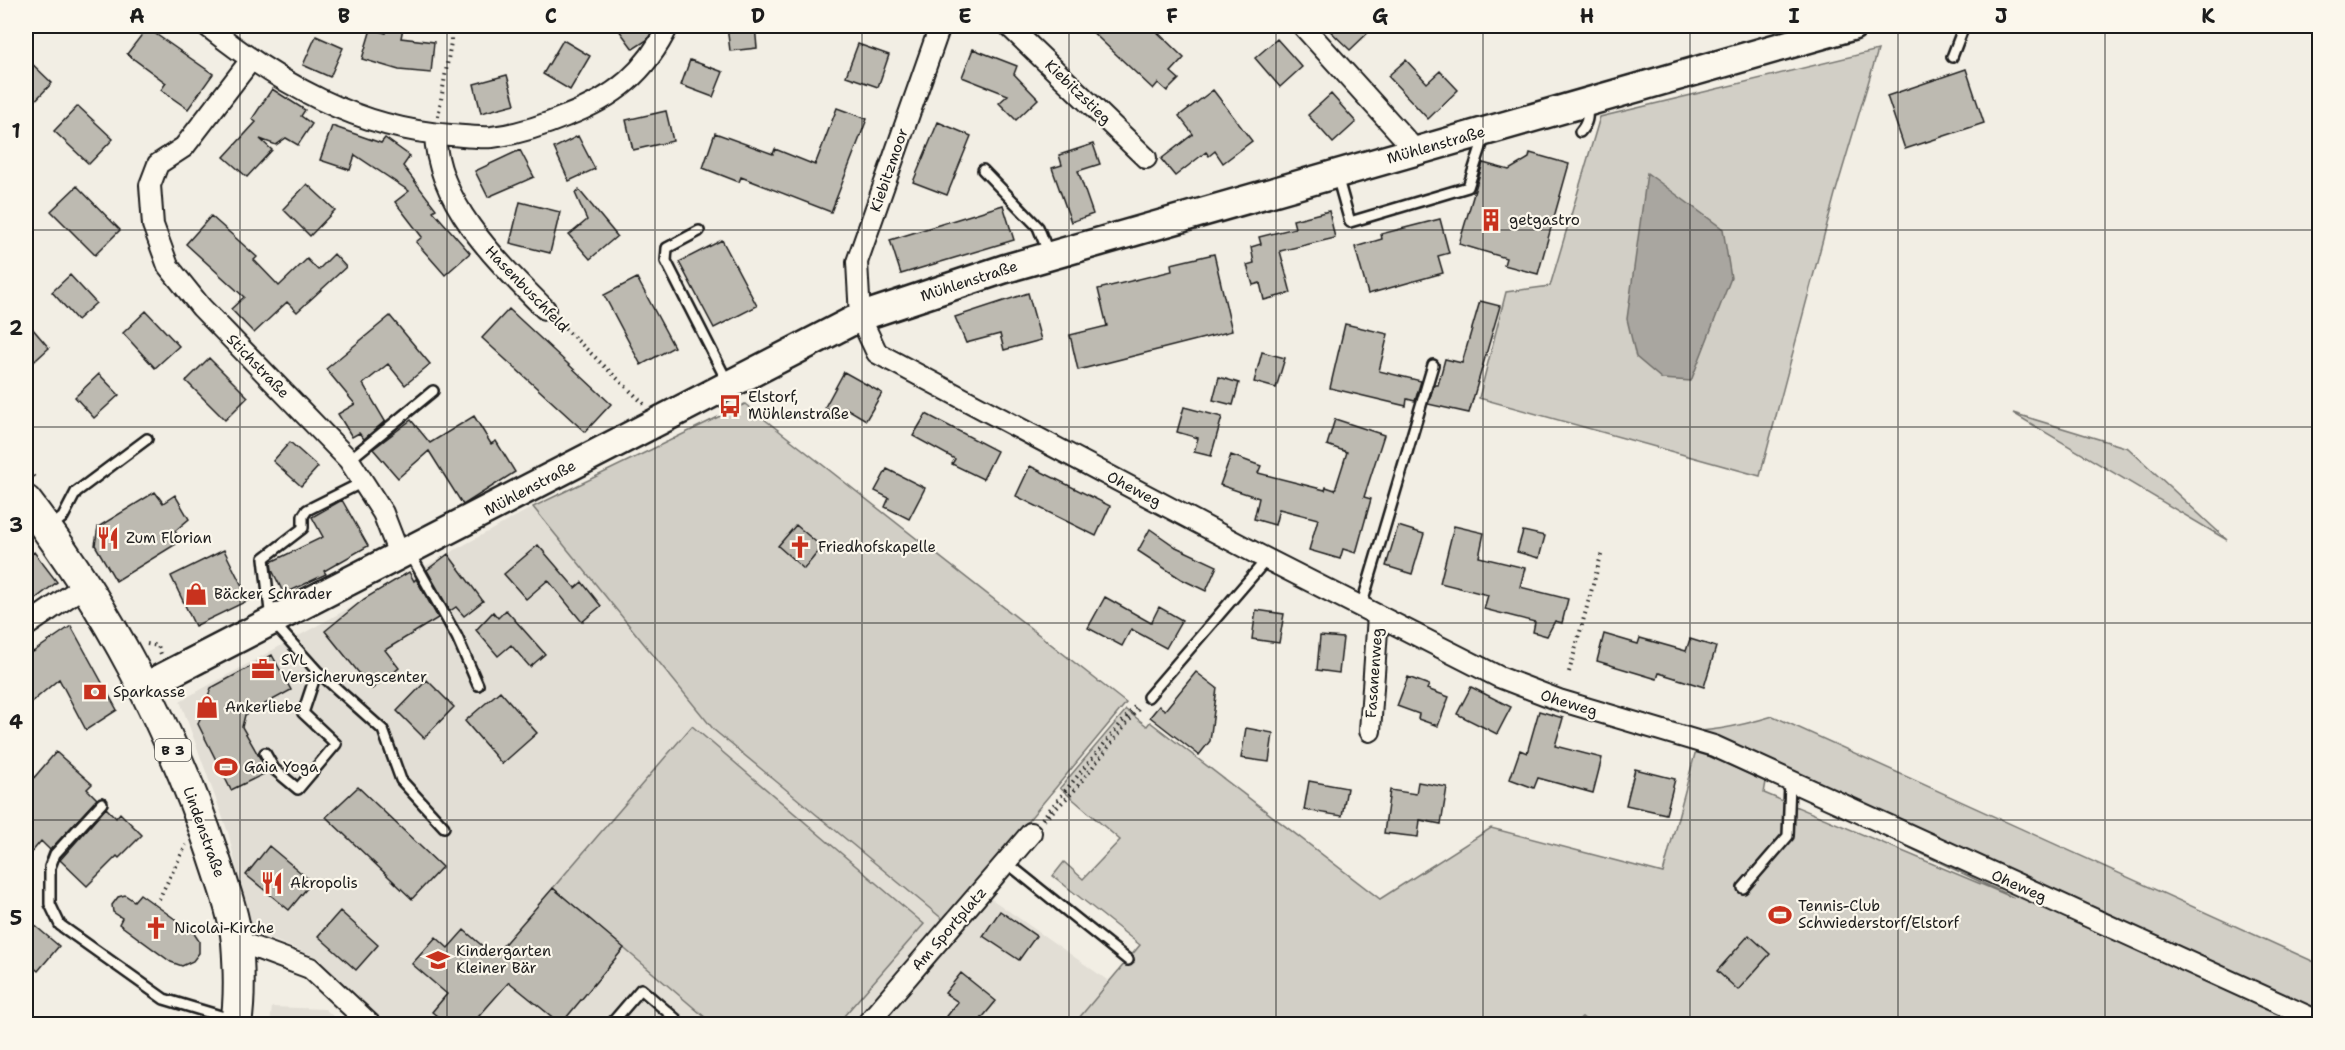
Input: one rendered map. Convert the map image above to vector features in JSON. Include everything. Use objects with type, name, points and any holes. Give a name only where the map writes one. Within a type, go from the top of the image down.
[{"type":"main road","name":"Mühlenstraße","points":[[144,687],[860,317],[1050,256],[1853,26]]},
{"type":"main road","name":"Lindenstraße","points":[[26,501],[48,529],[144,687],[200,814],[220,875],[237,940],[236,1023]]},
{"type":"street","points":[[207,26],[250,61],[351,114],[377,123],[435,134],[490,137],[531,130],[582,110],[626,84],[656,51],[668,26]]},
{"type":"street","name":"Kiebitzmoor","points":[[860,317],[857,262],[940,26]]},
{"type":"street","name":"Kiebitzstieg","points":[[1009,26],[1146,158]]},
{"type":"street","points":[[1303,26],[1416,151]]},
{"type":"street","name":"Stichstraße","points":[[250,61],[184,147],[158,164],[150,185],[153,225],[168,266],[201,307],[349,460],[405,554]]},
{"type":"street","name":"Hasenbuschfeld","points":[[435,134],[436,154],[462,214],[482,243],[545,309]]},
{"type":"street","name":"Oheweg","points":[[860,317],[877,353],[1370,612],[1533,692],[1704,743],[2319,1022]]},
{"type":"street","points":[[26,626],[84,586]]},
{"type":"street","name":"Fasanenweg","points":[[1370,612],[1370,731]]},
{"type":"street","name":"Am Sportplatz","points":[[867,1024],[1030,833]]},
{"type":"street","points":[[237,940],[310,968],[370,1024]]},
{"type":"lane","points":[[1952,57],[1964,26]]},
{"type":"lane","points":[[1580,132],[1586,125],[1588,114],[1585,103]]},
{"type":"lane","points":[[1336,174],[1350,222],[1468,187],[1482,144],[1478,133]]},
{"type":"lane","points":[[982,170],[1038,227],[1050,256]]},
{"type":"lane","points":[[699,231],[667,248],[666,261],[729,384]]},
{"type":"lane","points":[[1370,612],[1432,364]]},
{"type":"lane","points":[[349,460],[433,391]]},
{"type":"lane","points":[[48,529],[63,517],[76,492],[147,439]]},
{"type":"lane","points":[[363,482],[307,510],[303,516],[303,528],[264,558],[271,620],[317,671],[383,730],[401,780],[444,827]]},
{"type":"lane","points":[[405,554],[457,637],[478,685]]},
{"type":"lane","points":[[1148,697],[1268,559]]},
{"type":"lane","points":[[265,753],[274,769],[298,789],[336,744],[303,713],[317,671]]},
{"type":"lane","points":[[1743,888],[1788,836],[1790,783]]},
{"type":"lane","points":[[102,803],[55,854],[50,867],[50,904],[60,925],[164,999],[236,1023]]},
{"type":"lane","points":[[1006,862],[1128,960]]},
{"type":"lane","points":[[611,1024],[641,989],[677,1020],[673,1024]]},
{"type":"path","points":[[435,134],[451,42],[451,26]]},
{"type":"path","name":"Hasenbuschfeld","points":[[545,309],[660,419]]},
{"type":"path","points":[[1569,672],[1602,552]]},
{"type":"path","points":[[1030,833],[1073,792],[1148,697]]},
{"type":"path","points":[[159,899],[200,814]]},
{"type":"shaded area","points":[[1878,50],[1835,194],[1760,476],[1479,398],[1506,292],[1550,286],[1600,117]]},
{"type":"shaded area","points":[[1647,173],[1723,229],[1731,278],[1691,381],[1662,379],[1636,357],[1627,319]]},
{"type":"shaded area","points":[[745,404],[1126,703],[945,921],[714,730],[533,507]]},
{"type":"shaded area","points":[[2013,413],[2128,448],[2227,540]]},
{"type":"shaded area","points":[[533,507],[714,730],[973,886],[1110,982],[1074,1024],[385,1024],[311,955],[251,931],[228,832],[180,701]]},
{"type":"shaded area","points":[[1126,710],[1147,726],[1150,722],[1380,899],[1491,828],[1663,873],[1696,750],[1766,782],[1764,793],[2014,898],[1668,732],[1721,728],[1773,716],[2319,964],[2319,1024],[1591,1024],[1582,1017],[1574,1024],[1074,1024],[1140,945],[1053,876],[1064,862],[1083,879],[1120,840],[1060,788]]},
{"type":"shaded area","points":[[692,726],[924,924],[837,1024],[713,1024],[553,888]]},
{"type":"shaded area","points":[[272,1007],[325,1009],[342,1024],[270,1024]]},
{"type":"building","points":[[388,26],[403,28],[401,38],[434,42],[431,73],[399,70],[362,59],[371,29],[386,33]]},
{"type":"building","points":[[616,26],[655,26],[647,40],[633,49]]},
{"type":"building","points":[[727,26],[755,26],[757,48],[730,51]]},
{"type":"building","points":[[1086,26],[1151,26],[1184,58],[1171,72],[1179,79],[1167,91],[1158,83],[1153,89]]},
{"type":"building","points":[[1325,26],[1375,26],[1350,50]]},
{"type":"building","points":[[147,28],[213,74],[188,109],[161,90],[166,83],[127,54]]},
{"type":"building","points":[[316,36],[343,48],[330,77],[303,65]]},
{"type":"building","points":[[1277,39],[1302,67],[1280,87],[1255,58]]},
{"type":"building","points":[[563,40],[590,56],[570,90],[543,74]]},
{"type":"building","points":[[858,44],[889,55],[878,87],[846,76]]},
{"type":"building","points":[[973,49],[1017,66],[1014,74],[1038,99],[1016,120],[999,103],[1008,95],[962,77]]},
{"type":"building","points":[[26,58],[52,83],[26,110]]},
{"type":"building","points":[[690,60],[723,72],[713,97],[681,85]]},
{"type":"building","points":[[1406,60],[1427,83],[1440,71],[1458,90],[1428,119],[1388,76]]},
{"type":"building","points":[[1966,69],[1984,123],[1905,149],[1887,96]]},
{"type":"building","points":[[507,75],[515,104],[481,113],[474,84]]},
{"type":"building","points":[[272,89],[305,110],[301,116],[312,124],[298,145],[286,138],[276,145],[260,139],[272,150],[247,177],[224,157],[256,122],[252,119]]},
{"type":"building","points":[[1213,90],[1252,141],[1223,163],[1215,151],[1209,156],[1206,152],[1175,176],[1161,159],[1193,134],[1179,116]]},
{"type":"building","points":[[1331,94],[1356,122],[1333,143],[1308,115]]},
{"type":"building","points":[[78,106],[113,139],[89,164],[54,131]]},
{"type":"building","points":[[837,108],[867,119],[831,212],[741,177],[739,182],[703,168],[715,133],[773,154],[775,149],[815,165]]},
{"type":"building","points":[[666,111],[673,141],[633,150],[626,120]]},
{"type":"building","points":[[938,122],[971,136],[947,195],[913,182]]},
{"type":"building","points":[[332,126],[381,143],[385,138],[410,156],[403,166],[436,209],[433,211],[470,253],[445,275],[416,242],[422,237],[395,202],[409,191],[355,155],[350,170],[320,160]]},
{"type":"building","points":[[578,136],[595,169],[569,181],[554,148]]},
{"type":"building","points":[[1093,144],[1100,164],[1078,171],[1093,214],[1071,222],[1052,168],[1062,165],[1059,155]]},
{"type":"building","points":[[520,150],[534,177],[488,197],[475,171]]},
{"type":"building","points":[[1530,153],[1569,164],[1538,274],[1504,265],[1506,258],[1459,244],[1483,163],[1509,170],[1529,158]]},
{"type":"building","points":[[307,184],[335,210],[310,236],[283,209]]},
{"type":"building","points":[[77,186],[120,230],[95,255],[51,211]]},
{"type":"building","points":[[579,190],[617,236],[590,259],[569,235],[587,220],[575,193]]},
{"type":"building","points":[[520,202],[560,212],[550,253],[510,243]]},
{"type":"building","points":[[1003,205],[1014,240],[901,274],[890,240]]},
{"type":"building","points":[[1329,211],[1335,238],[1280,251],[1291,293],[1264,300],[1260,283],[1253,285],[1247,265],[1254,263],[1251,247],[1261,244],[1259,237],[1295,228],[1293,220]]},
{"type":"building","points":[[211,216],[257,257],[254,260],[279,286],[307,259],[318,270],[334,254],[346,267],[297,312],[287,302],[254,333],[231,309],[244,297],[186,244]]},
{"type":"building","points":[[1440,219],[1449,253],[1438,256],[1443,273],[1368,294],[1355,247],[1382,239],[1381,234]]},
{"type":"building","points":[[722,240],[757,306],[714,328],[679,262]]},
{"type":"building","points":[[1214,254],[1232,331],[1078,370],[1070,335],[1107,326],[1098,289],[1172,271],[1171,264]]},
{"type":"building","points":[[70,275],[96,303],[77,320],[52,292]]},
{"type":"building","points":[[637,278],[674,347],[641,365],[604,295]]},
{"type":"building","points":[[1028,293],[1041,340],[1004,350],[1000,334],[966,343],[955,317]]},
{"type":"building","points":[[1480,301],[1500,306],[1469,413],[1428,404],[1434,385],[1438,385],[1445,359],[1462,363]]},
{"type":"building","points":[[509,309],[611,404],[585,432],[482,338]]},
{"type":"building","points":[[146,311],[179,346],[155,368],[123,333]]},
{"type":"building","points":[[390,316],[430,364],[405,385],[388,364],[363,384],[385,421],[364,439],[359,433],[352,437],[338,414],[355,404],[326,369]]},
{"type":"building","points":[[26,321],[49,348],[26,369]]},
{"type":"building","points":[[1345,324],[1388,334],[1379,371],[1421,381],[1415,401],[1407,399],[1406,406],[1330,388]]},
{"type":"building","points":[[1262,352],[1285,358],[1276,388],[1254,382]]},
{"type":"building","points":[[209,358],[248,397],[225,420],[186,381]]},
{"type":"building","points":[[844,372],[882,393],[866,420],[846,408],[842,416],[825,407]]},
{"type":"building","points":[[99,374],[119,395],[94,418],[75,397]]},
{"type":"building","points":[[1219,377],[1239,383],[1233,405],[1213,400]]},
{"type":"building","points":[[1184,407],[1222,417],[1211,456],[1194,452],[1198,438],[1177,432]]},
{"type":"building","points":[[926,414],[997,451],[983,479],[952,464],[955,459],[913,436]]},
{"type":"building","points":[[474,416],[491,444],[496,441],[515,472],[463,505],[429,451],[398,478],[373,449],[411,420],[430,443]]},
{"type":"building","points":[[1335,419],[1384,435],[1364,497],[1371,499],[1356,553],[1343,549],[1340,559],[1309,550],[1318,519],[1279,509],[1275,525],[1254,519],[1259,498],[1220,485],[1231,455],[1261,466],[1258,473],[1325,490],[1326,487],[1335,490],[1347,452],[1327,445]]},
{"type":"building","points":[[290,442],[318,467],[301,486],[273,461]]},
{"type":"building","points":[[1030,466],[1110,506],[1096,536],[1016,496]]},
{"type":"building","points":[[887,469],[925,488],[909,519],[885,507],[889,498],[875,491]]},
{"type":"building","points":[[155,492],[163,503],[175,495],[189,519],[175,531],[181,541],[116,581],[95,545],[98,527]]},
{"type":"building","points":[[342,500],[368,546],[324,571],[326,574],[284,594],[272,570],[271,562],[323,537],[312,517]]},
{"type":"building","name":"Friedhofskapelle","points":[[796,525],[822,547],[804,569],[778,546]]},
{"type":"building","points":[[1398,526],[1424,534],[1412,574],[1386,566]]},
{"type":"building","points":[[1454,526],[1484,533],[1479,557],[1525,568],[1520,587],[1568,599],[1562,623],[1555,621],[1547,636],[1533,632],[1535,622],[1484,609],[1488,595],[1440,583]]},
{"type":"building","points":[[1150,529],[1176,547],[1217,566],[1206,591],[1181,579],[1138,551]]},
{"type":"building","points":[[1523,531],[1545,536],[1539,558],[1517,552]]},
{"type":"building","points":[[538,545],[575,588],[582,582],[601,606],[582,622],[548,580],[526,599],[504,574]]},
{"type":"building","points":[[224,550],[249,600],[195,626],[171,576]]},
{"type":"building","points":[[34,552],[57,582],[26,606],[26,559]]},
{"type":"building","points":[[448,554],[483,601],[464,616],[456,607],[450,611],[427,570]]},
{"type":"building","points":[[409,572],[414,581],[416,579],[438,618],[385,650],[399,668],[372,689],[325,631],[364,599]]},
{"type":"building","points":[[1105,597],[1151,623],[1159,607],[1182,620],[1166,648],[1131,629],[1122,646],[1088,628]]},
{"type":"building","points":[[506,610],[545,654],[530,667],[511,645],[498,656],[476,630],[493,612],[498,618]]},
{"type":"building","points":[[1256,610],[1284,614],[1279,643],[1252,639]]},
{"type":"building","points":[[71,626],[117,710],[86,730],[59,679],[26,707],[26,645],[33,652]]},
{"type":"building","points":[[1604,634],[1638,644],[1640,638],[1686,651],[1690,639],[1716,647],[1704,687],[1659,673],[1657,679],[1597,661]]},
{"type":"building","points":[[1320,636],[1343,638],[1339,673],[1317,670]]},
{"type":"building","points":[[272,655],[291,690],[245,715],[242,727],[268,772],[231,790],[198,724],[211,688]]},
{"type":"building","points":[[1196,672],[1217,688],[1210,741],[1199,755],[1150,717],[1159,706],[1165,710]]},
{"type":"building","points":[[1408,677],[1429,685],[1427,689],[1449,697],[1438,726],[1418,719],[1419,714],[1397,706]]},
{"type":"building","points":[[427,680],[454,707],[424,738],[397,711]]},
{"type":"building","points":[[1471,687],[1511,707],[1497,734],[1457,714]]},
{"type":"building","points":[[500,691],[537,733],[502,764],[465,721]]},
{"type":"building","points":[[1539,711],[1563,718],[1555,746],[1602,758],[1593,793],[1538,778],[1534,788],[1510,779],[1520,750],[1527,753]]},
{"type":"building","points":[[1246,728],[1273,733],[1269,762],[1241,758]]},
{"type":"building","points":[[56,752],[92,784],[87,789],[97,799],[50,850],[41,841],[26,859],[26,787]]},
{"type":"building","points":[[1635,769],[1675,779],[1666,814],[1626,805]]},
{"type":"building","points":[[1309,781],[1347,788],[1342,816],[1304,810]]},
{"type":"building","points":[[1418,782],[1447,787],[1441,824],[1420,820],[1418,837],[1384,833],[1390,790],[1416,794]]},
{"type":"building","points":[[358,787],[442,867],[412,899],[326,817]]},
{"type":"building","points":[[106,808],[116,818],[120,813],[142,835],[87,886],[60,860]]},
{"type":"building","points":[[269,846],[312,882],[289,910],[246,875]]},
{"type":"building","points":[[553,888],[624,948],[561,1024],[509,982],[472,1024],[447,1024],[432,1012],[447,994],[412,964],[436,937],[448,948],[464,930],[494,956]]},
{"type":"building","name":"Nicolai-Kirche","points":[[140,894],[193,932],[199,941],[199,953],[193,961],[182,966],[171,962],[119,924],[122,918],[113,912],[112,905],[118,897],[125,895],[134,901]]},
{"type":"building","points":[[340,911],[378,945],[356,970],[318,936]]},
{"type":"building","points":[[1000,911],[1036,936],[1019,960],[983,936]]},
{"type":"building","points":[[26,918],[59,946],[38,971],[26,961]]},
{"type":"building","name":"Tennis-Club Schwiederstorf/Elstorf","points":[[1749,935],[1770,954],[1738,990],[1717,971]]},
{"type":"building","points":[[961,973],[996,1001],[977,1024],[941,1024],[958,1002],[945,993]]},
{"type":"place","name":"getgastro","points":[[1491,220]]},
{"type":"place","name":"Elstorf, Mühlenstraße","points":[[730,406]]},
{"type":"place","name":"Zum Florian","points":[[108,538]]},
{"type":"place","name":"Friedhofskapelle","points":[[800,547]]},
{"type":"place","name":"Bäcker Schrader","points":[[196,594]]},
{"type":"place","name":"SVL Versicherungscenter","points":[[263,669]]},
{"type":"place","name":"Sparkasse","points":[[95,692]]},
{"type":"place","name":"Ankerliebe","points":[[207,707]]},
{"type":"place","name":"Gaia Yoga","points":[[226,767]]},
{"type":"place","name":"Akropolis","points":[[272,883]]},
{"type":"place","name":"Tennis-Club Schwiederstorf/Elstorf","points":[[1780,915]]},
{"type":"place","name":"Nicolai-Kirche","points":[[156,928]]},
{"type":"place","name":"Kindergarten Kleiner Bär","points":[[438,960]]}]
